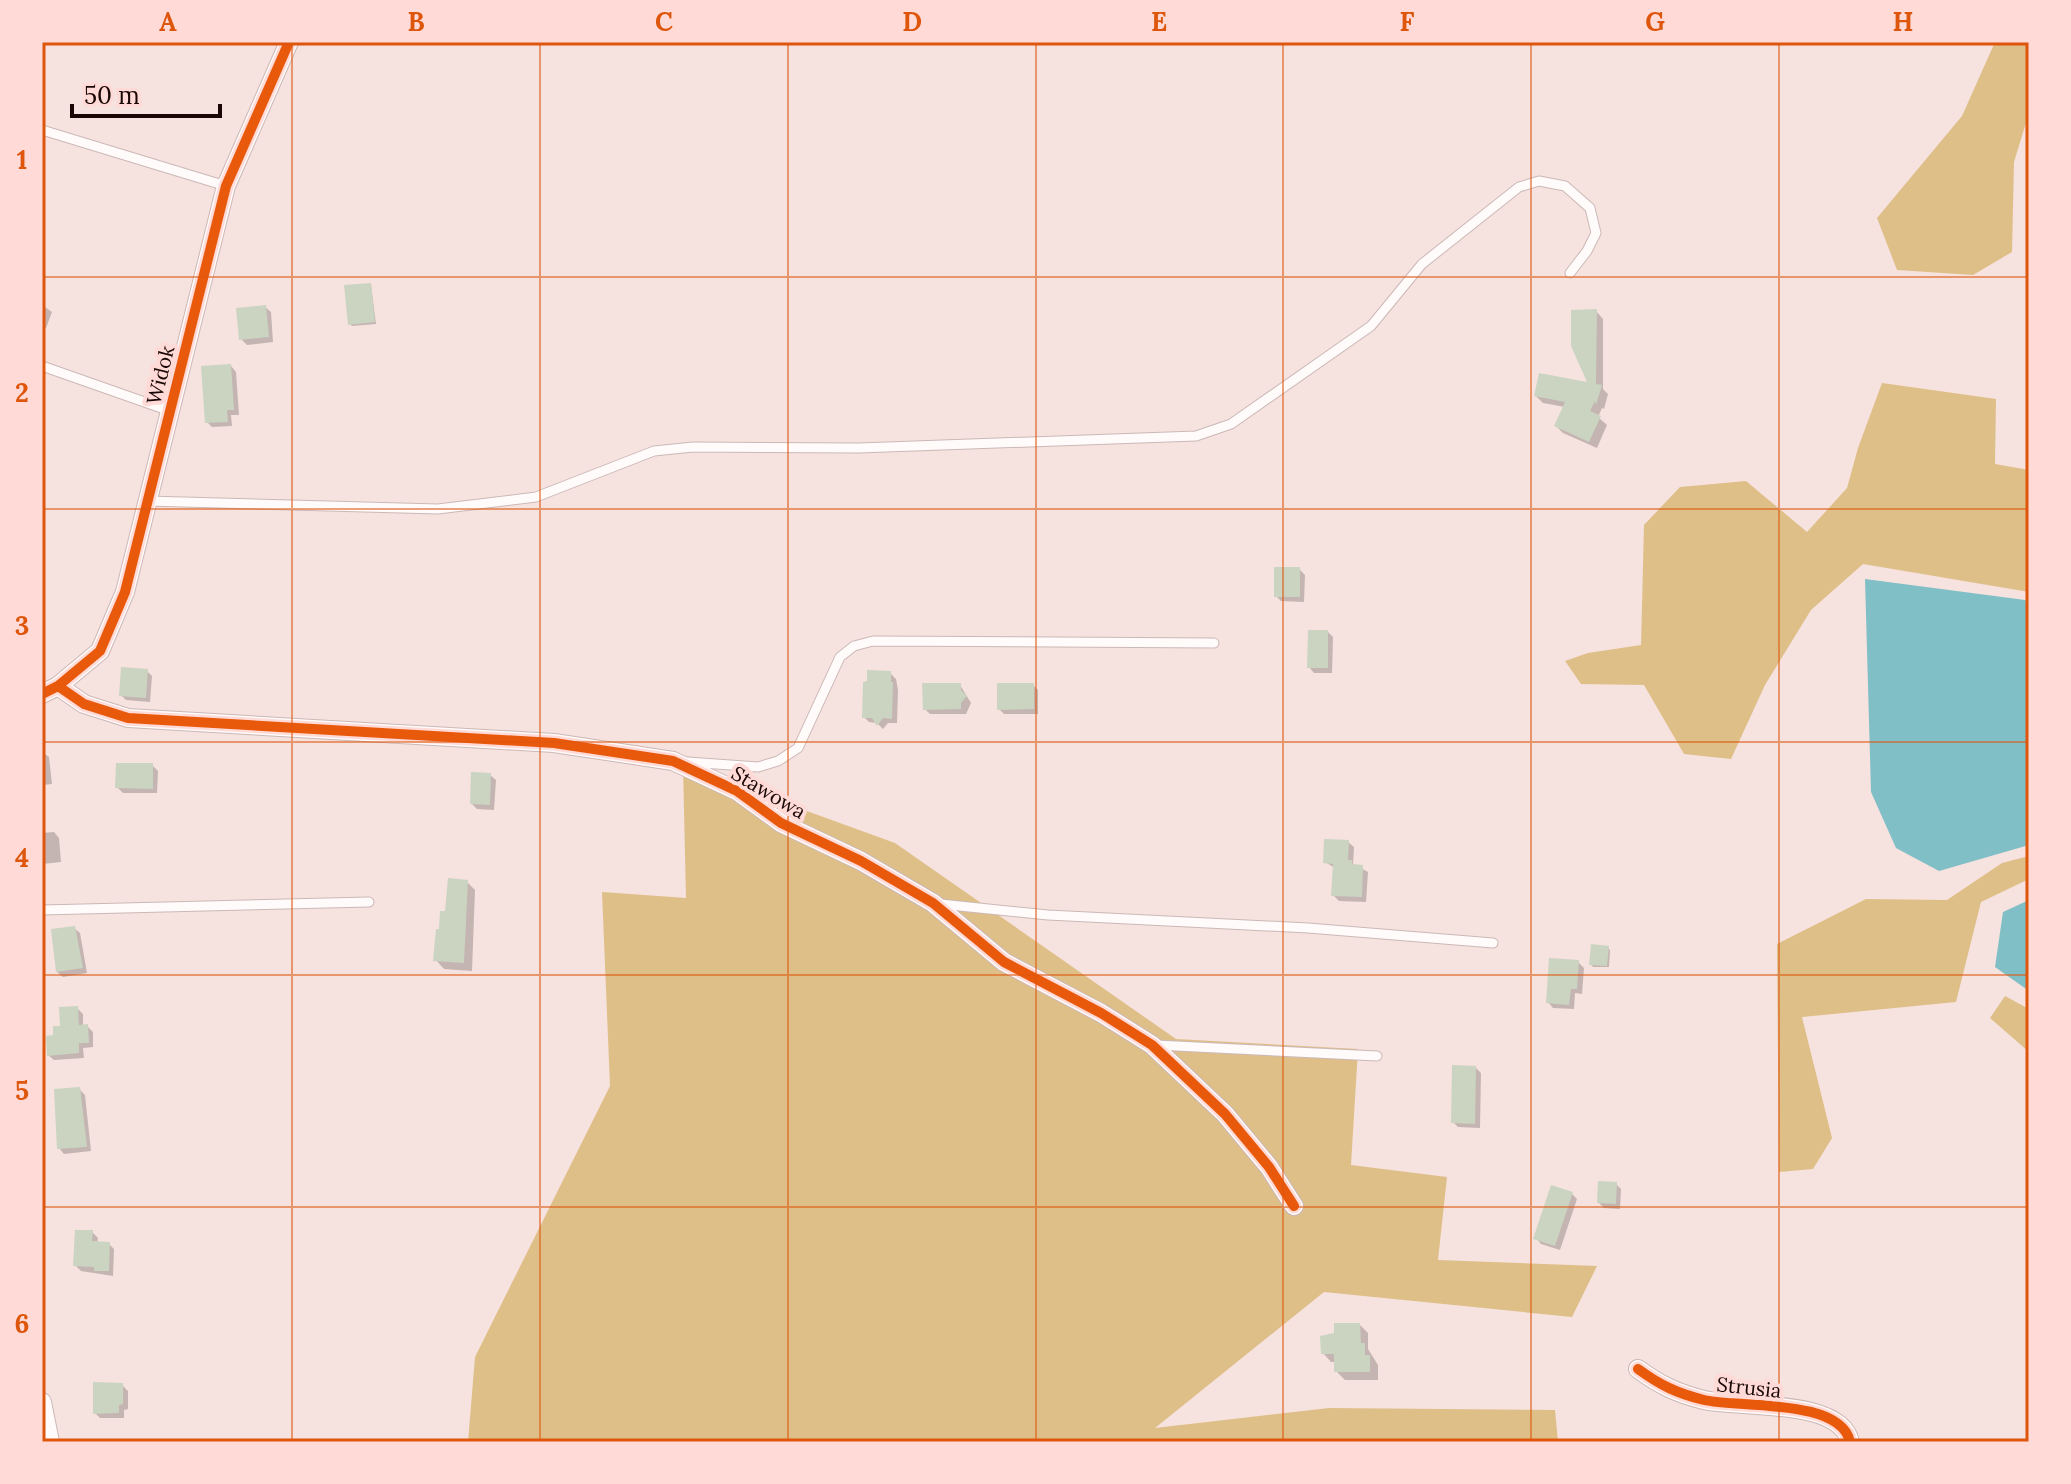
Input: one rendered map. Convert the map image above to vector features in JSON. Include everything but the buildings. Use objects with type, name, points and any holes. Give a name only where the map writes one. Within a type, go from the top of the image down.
[{"type":"street","name":"Widok","points":[[50,690],[100,651],[125,592],[226,186],[289,42]]},
{"type":"street","name":"Stawowa","points":[[50,690],[128,718],[554,743],[673,761],[737,791],[781,823],[861,861],[933,903],[1004,962],[1101,1013],[1152,1045],[1225,1114],[1269,1167],[1294,1206]]},
{"type":"street","name":"Strusia","points":[[1638,1369],[1665,1388],[1707,1400],[1811,1412],[1832,1418],[1848,1433],[1850,1442]]},
{"type":"street","points":[[42,1402],[50,1442]]},
{"type":"lane","points":[[42,130],[226,186]]},
{"type":"lane","points":[[147,501],[438,509],[536,497],[654,451],[693,447],[859,448],[1196,436],[1231,424],[1371,326],[1422,264],[1519,187],[1539,181],[1565,186],[1590,208],[1596,233],[1570,273]]},
{"type":"lane","points":[[42,366],[170,411]]},
{"type":"lane","points":[[673,761],[758,767],[778,761],[798,748],[840,657],[854,646],[873,641],[1214,643]]},
{"type":"lane","points":[[42,910],[369,902]]},
{"type":"lane","points":[[933,903],[1048,915],[1308,928],[1493,943]]},
{"type":"lane","points":[[1152,1045],[1377,1056]]},
{"type":"shaded area","points":[[1995,42],[2029,42],[2029,113],[2014,162],[2012,252],[1973,275],[1897,270],[1877,218],[1962,116]]},
{"type":"shaded area","points":[[1882,383],[1996,399],[1995,464],[2029,470],[2029,592],[1863,564],[1811,610],[1765,685],[1731,759],[1684,754],[1644,685],[1581,684],[1565,661],[1588,653],[1641,645],[1644,525],[1680,487],[1746,481],[1807,532],[1847,488]]},
{"type":"shaded area","points":[[683,766],[895,843],[1176,1039],[1358,1049],[1351,1165],[1447,1177],[1438,1260],[1597,1266],[1572,1317],[1324,1292],[1155,1428],[1329,1408],[1555,1410],[1558,1442],[468,1442],[475,1357],[610,1086],[602,892],[686,898]]},
{"type":"shaded area","points":[[2029,856],[2029,879],[1981,902],[1956,1002],[1802,1017],[1832,1138],[1813,1169],[1779,1172],[1777,944],[1866,899],[1947,900],[2002,863]]},
{"type":"shaded area","points":[[2005,996],[2029,1009],[2029,1052],[1990,1018]]},
{"type":"water","points":[[1865,579],[2025,600],[2029,604],[2029,845],[1939,871],[1896,848],[1871,792]]},
{"type":"water","points":[[2029,900],[2029,991],[1995,967],[2003,912]]},
{"type":"cycle path","points":[[42,694],[58,686],[100,651],[125,592],[226,186],[289,42]]},
{"type":"cycle path","points":[[58,686],[84,704],[128,718],[554,743],[673,761],[737,791],[781,823],[861,861],[933,903],[1004,962],[1101,1013],[1152,1045],[1225,1114],[1269,1167],[1294,1206]]},
{"type":"cycle path","points":[[1638,1369],[1669,1388],[1704,1400],[1809,1411],[1843,1428],[1850,1442]]}]
